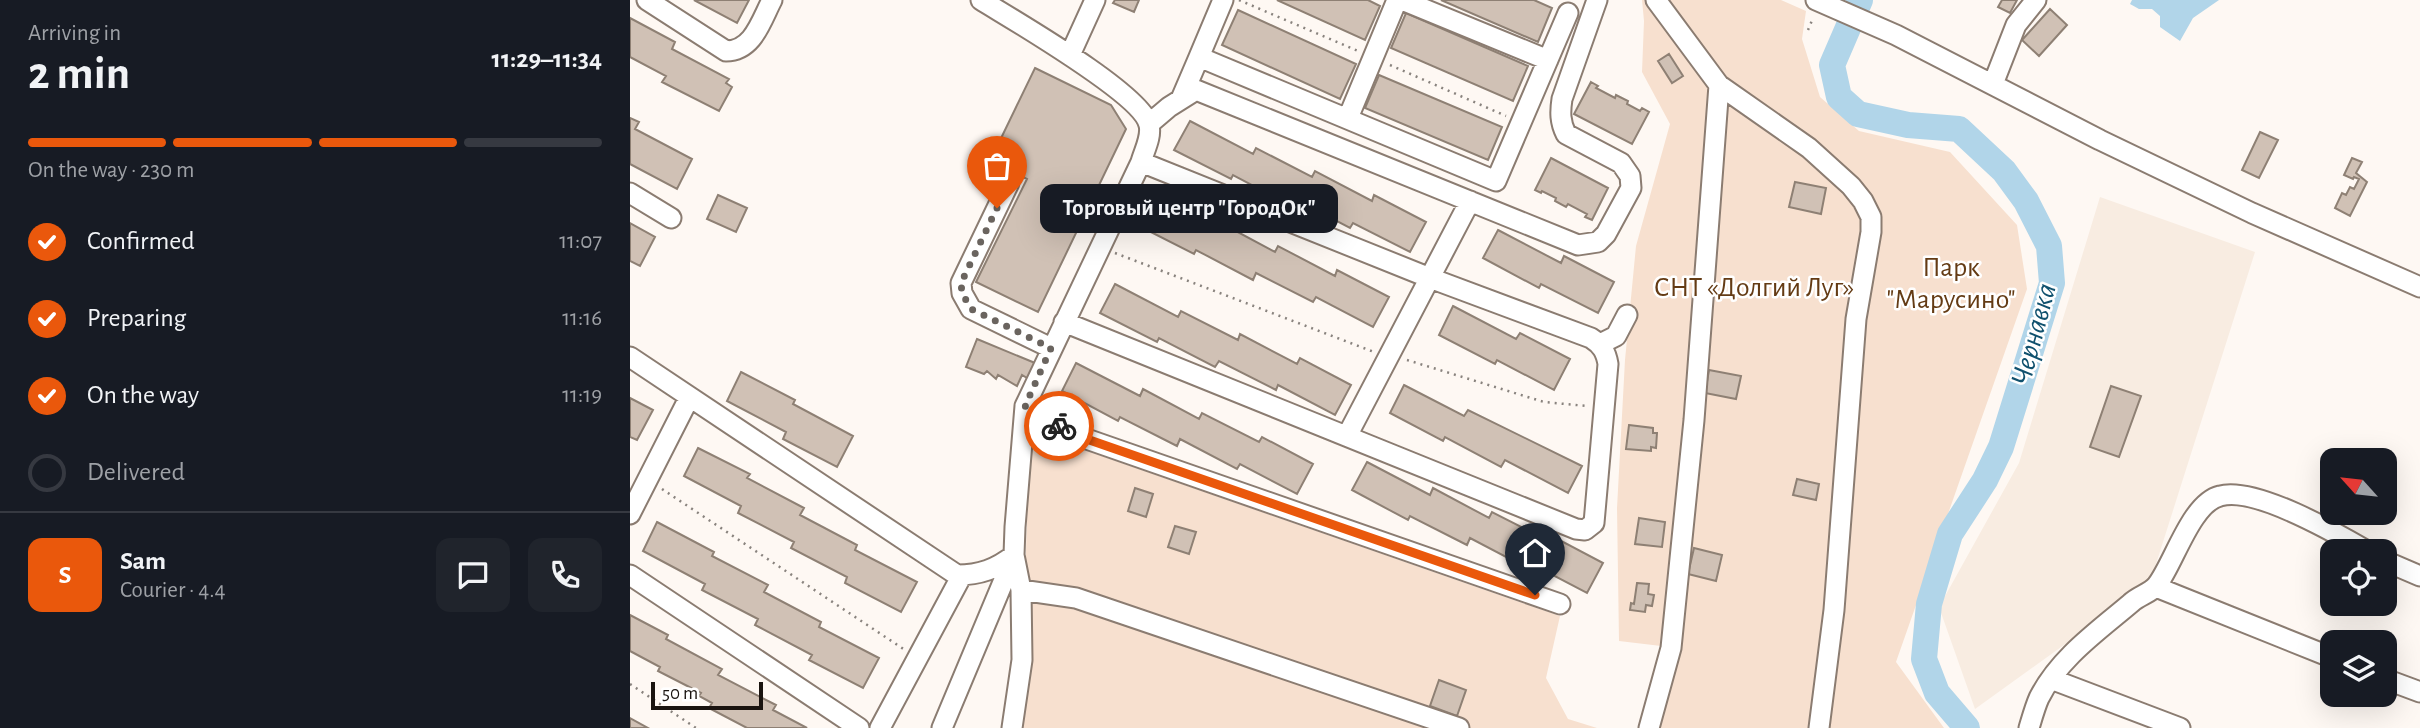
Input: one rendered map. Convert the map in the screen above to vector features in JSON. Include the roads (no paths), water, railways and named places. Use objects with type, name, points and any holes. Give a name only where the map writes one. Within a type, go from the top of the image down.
[{"type":"street","points":[[647,0],[726,51],[737,51],[750,42],[772,0]]},
{"type":"street","points":[[981,0],[1070,55],[1136,104],[1149,124],[1149,136],[1141,162],[1025,406],[1021,428],[1014,555],[1021,590],[1022,660],[1012,728]]},
{"type":"street","points":[[1070,55],[1095,0]]},
{"type":"street","points":[[1181,99],[1223,0]]},
{"type":"street","points":[[1348,118],[1400,0],[1548,60]]},
{"type":"street","points":[[1149,124],[1196,90],[1578,245],[1598,242],[1606,234],[1631,188],[1630,176],[1621,163],[1566,134],[1560,113],[1562,99],[1597,0]]},
{"type":"street","points":[[1656,0],[1719,85],[1809,148],[1851,186],[1864,201],[1871,217],[1871,232],[1856,319],[1834,611],[1819,728]]},
{"type":"street","points":[[1993,83],[2016,25],[2036,0]]},
{"type":"street","points":[[1818,1],[1993,83],[2100,140],[2252,213],[2420,287]]},
{"type":"street","points":[[1199,57],[1496,181],[1568,13]]},
{"type":"street","points":[[1649,728],[1671,648],[1694,420],[1719,85]]},
{"type":"street","points":[[1064,322],[1576,529],[1585,530],[1594,523],[1608,365],[1600,344],[1591,338],[1430,278],[1141,162]]},
{"type":"street","points":[[1009,183],[961,283],[962,293],[971,309],[1051,348]]},
{"type":"street","points":[[630,193],[671,219]]},
{"type":"street","points":[[1347,436],[1470,201]]},
{"type":"street","points":[[1600,344],[1616,336],[1627,315]]},
{"type":"street","points":[[630,357],[957,575],[975,575],[999,567],[1014,555]]},
{"type":"street","points":[[630,514],[689,398]]},
{"type":"street","points":[[1025,406],[1078,436],[1560,604]]},
{"type":"street","points":[[2029,728],[2039,698],[2065,659],[2137,597],[2155,587],[2199,512],[2211,499],[2222,495],[2246,497],[2287,510],[2347,539]]},
{"type":"street","points":[[942,728],[1014,555]]},
{"type":"street","points":[[2397,566],[2420,576]]},
{"type":"street","points":[[630,575],[859,728]]},
{"type":"street","points":[[880,728],[962,575]]},
{"type":"street","points":[[2155,587],[2320,653]]},
{"type":"street","points":[[1021,590],[1076,598],[1459,728]]},
{"type":"street","points":[[2051,678],[2180,728]]},
{"type":"street","points":[[2397,683],[2420,692]]},
{"type":"water","points":[[2132,0],[2219,0],[2193,18],[2180,41],[2160,27],[2160,16],[2152,9],[2139,9],[2130,4]]},
{"type":"waterway","name":"Чернавка","points":[[1860,0],[1832,65],[1839,97],[1858,114],[1908,125],[1959,129],[2004,171],[2026,201],[2049,246],[2052,283],[2001,447],[1985,480],[1950,534],[1929,604],[1924,659],[1937,693],[1967,728]]},
{"type":"place","name":"Торговый центр \"ГородОк\"","points":[[997,208]]},
{"type":"park label","name":"Парк \"Марусино\"","points":[[1951,282]]},
{"type":"park label","name":"СНТ «Долгий Луг»","points":[[1754,286]]}]
